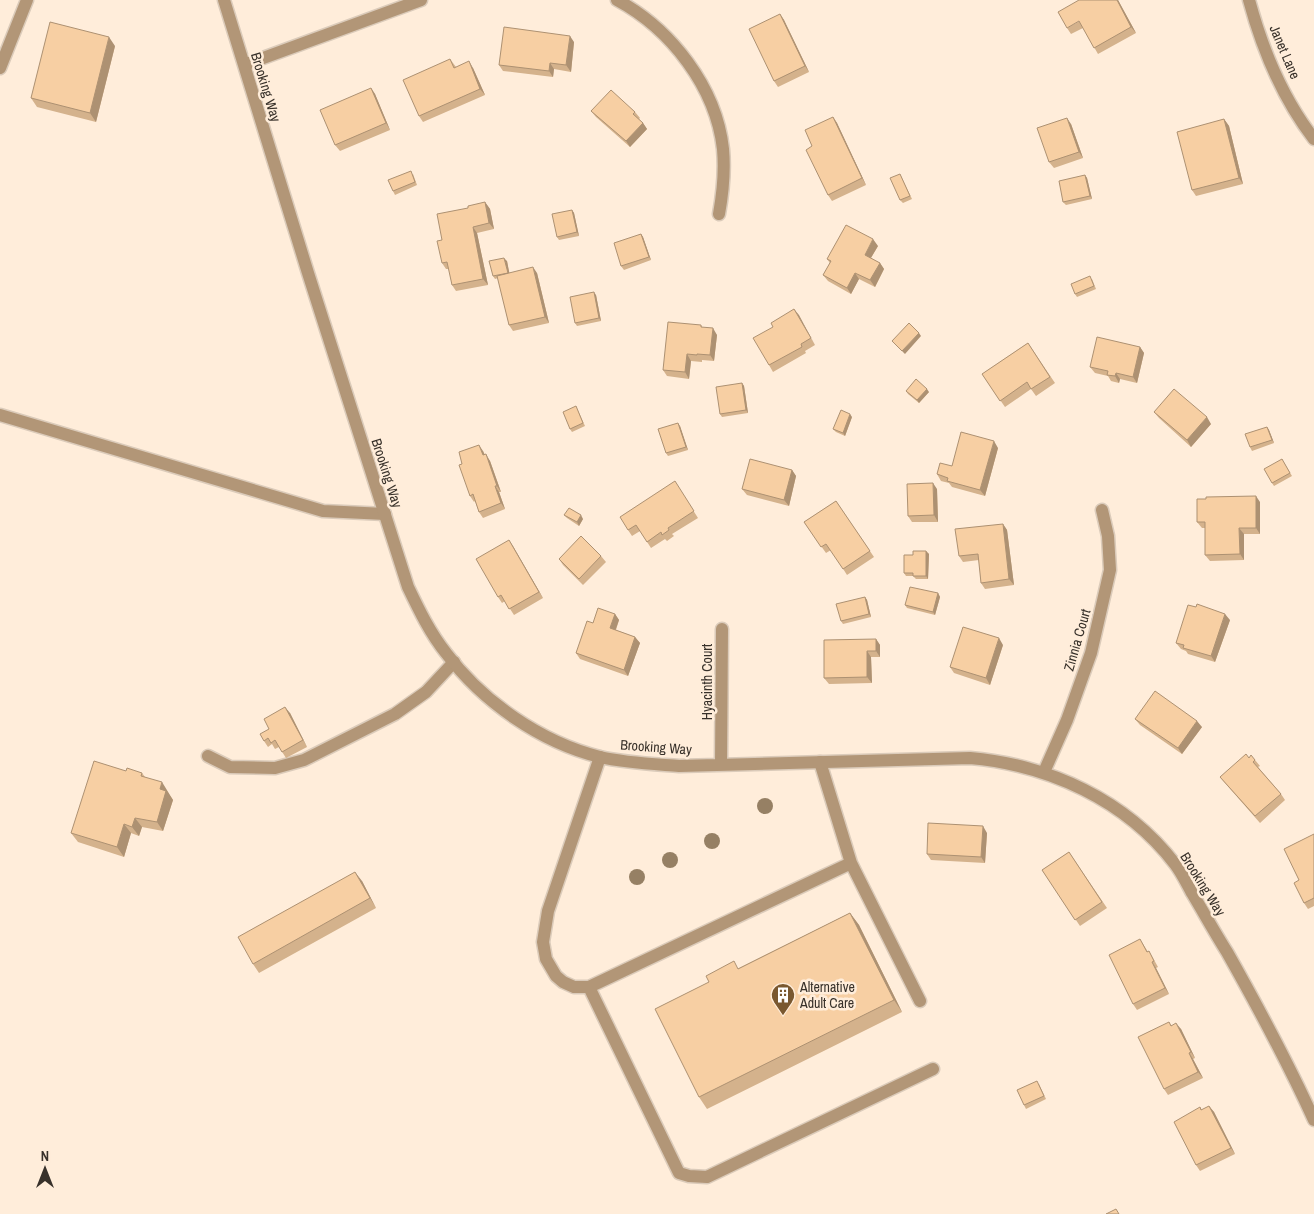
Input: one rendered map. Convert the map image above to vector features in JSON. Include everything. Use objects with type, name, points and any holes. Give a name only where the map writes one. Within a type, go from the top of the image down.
[{"type":"street","points":[[0,68],[27,0]]},
{"type":"street","name":"Brooking Way","points":[[224,0],[308,274],[408,587],[427,625],[454,662],[474,684],[506,711],[541,734],[600,757],[637,764],[679,766],[970,758],[995,760],[1044,772],[1088,791],[1123,813],[1154,840],[1176,865],[1245,984],[1314,1120]]},
{"type":"street","points":[[244,65],[421,0]]},
{"type":"street","points":[[617,0],[656,28],[684,57],[702,85],[716,116],[723,148],[724,182],[719,214]]},
{"type":"street","name":"Janet Lane","points":[[1249,0],[1276,76],[1302,123],[1314,139]]},
{"type":"street","points":[[0,415],[323,511],[385,514]]},
{"type":"street","name":"Zinnia Court","points":[[1044,772],[1067,720],[1091,653],[1110,570],[1108,536],[1102,510]]},
{"type":"street","name":"Hyacinth Court","points":[[721,764],[722,629]]},
{"type":"street","points":[[208,756],[230,767],[275,768],[304,760],[395,714],[426,692],[454,662]]},
{"type":"street","points":[[600,757],[548,911],[543,942],[546,959],[556,976],[574,987],[589,987],[851,863]]},
{"type":"street","points":[[820,762],[851,863],[920,1001]]},
{"type":"street","points":[[589,987],[679,1173],[689,1176],[707,1177],[933,1069]]},
{"type":"building","points":[[1079,0],[1117,0],[1131,27],[1094,48],[1079,21],[1067,28],[1058,12]]},
{"type":"building","points":[[780,14],[805,66],[774,81],[749,29]]},
{"type":"building","points":[[50,22],[109,37],[90,113],[31,98]]},
{"type":"building","points":[[504,27],[570,36],[566,65],[550,63],[549,71],[499,65]]},
{"type":"building","points":[[450,59],[454,68],[469,61],[480,89],[419,116],[403,80]]},
{"type":"building","points":[[371,88],[386,123],[335,145],[320,110]]},
{"type":"building","points":[[611,90],[635,112],[633,114],[643,123],[626,141],[591,111]]},
{"type":"building","points":[[833,117],[862,178],[828,195],[806,150],[812,146],[805,130]]},
{"type":"building","points":[[1067,118],[1079,152],[1049,162],[1037,128]]},
{"type":"building","points":[[1224,119],[1239,178],[1192,190],[1177,132]]},
{"type":"building","points":[[411,171],[415,182],[393,191],[388,180]]},
{"type":"building","points":[[900,174],[910,196],[900,200],[890,178]]},
{"type":"building","points":[[1085,175],[1090,196],[1063,202],[1059,181]]},
{"type":"building","points":[[485,202],[489,223],[473,227],[483,279],[452,285],[447,262],[442,263],[437,241],[442,240],[437,214],[468,208],[468,206]]},
{"type":"building","points":[[572,210],[577,232],[557,237],[552,214]]},
{"type":"building","points":[[846,225],[873,239],[865,255],[880,263],[870,280],[855,273],[847,288],[823,275],[831,261],[827,259]]},
{"type":"building","points":[[641,234],[649,257],[621,266],[614,243]]},
{"type":"building","points":[[504,258],[508,273],[493,276],[489,261]]},
{"type":"building","points":[[533,267],[545,317],[509,325],[497,276]]},
{"type":"building","points":[[1090,276],[1094,286],[1075,294],[1071,284]]},
{"type":"building","points":[[594,292],[599,318],[575,323],[570,297]]},
{"type":"building","points":[[794,309],[811,338],[801,344],[802,347],[769,365],[753,338],[773,327],[771,323]]},
{"type":"building","points":[[668,322],[713,328],[710,355],[687,354],[685,372],[663,370]]},
{"type":"building","points":[[909,323],[919,333],[902,351],[892,341]]},
{"type":"building","points":[[1097,337],[1140,347],[1133,377],[1116,373],[1115,376],[1107,375],[1108,371],[1090,367]]},
{"type":"building","points":[[1028,343],[1050,377],[1031,389],[1027,382],[1000,401],[982,374]]},
{"type":"building","points":[[916,379],[927,389],[917,400],[906,391]]},
{"type":"building","points":[[742,383],[746,410],[720,414],[716,387]]},
{"type":"building","points":[[1174,389],[1207,417],[1187,440],[1154,412]]},
{"type":"building","points":[[576,406],[583,423],[570,429],[563,412]]},
{"type":"building","points":[[841,410],[850,414],[843,433],[833,429]]},
{"type":"building","points":[[678,423],[686,447],[666,453],[658,429]]},
{"type":"building","points":[[1267,427],[1272,440],[1250,447],[1245,434]]},
{"type":"building","points":[[961,432],[994,441],[980,490],[947,481],[948,478],[937,474],[940,463],[952,466]]},
{"type":"building","points":[[479,445],[483,455],[486,454],[501,503],[479,512],[473,494],[470,496],[459,465],[462,464],[459,452]]},
{"type":"building","points":[[750,459],[792,470],[784,500],[742,489]]},
{"type":"building","points":[[1282,459],[1290,473],[1272,483],[1264,469]]},
{"type":"building","points":[[675,481],[694,511],[668,528],[669,530],[662,535],[661,532],[647,542],[636,525],[628,530],[620,517]]},
{"type":"building","points":[[933,483],[934,515],[908,516],[907,484]]},
{"type":"building","points":[[1256,496],[1256,528],[1239,528],[1240,554],[1205,555],[1205,522],[1197,522],[1197,499],[1206,499],[1206,497]]},
{"type":"building","points":[[836,501],[870,551],[843,569],[826,544],[821,547],[804,522]]},
{"type":"building","points":[[569,508],[581,515],[577,522],[564,515]]},
{"type":"building","points":[[1003,524],[1009,579],[981,583],[978,554],[959,556],[955,529]]},
{"type":"building","points":[[581,536],[601,556],[579,579],[559,559]]},
{"type":"building","points":[[509,540],[539,592],[509,609],[501,595],[498,597],[476,559]]},
{"type":"building","points":[[913,551],[926,551],[926,576],[913,576],[913,573],[904,573],[904,555],[913,555]]},
{"type":"building","points":[[910,587],[938,593],[933,612],[905,605]]},
{"type":"building","points":[[865,597],[869,614],[841,621],[836,604]]},
{"type":"building","points":[[1197,604],[1225,614],[1211,656],[1183,648],[1184,645],[1176,643],[1188,605],[1196,607]]},
{"type":"building","points":[[598,608],[615,614],[610,628],[635,637],[624,670],[576,653],[587,621],[593,623]]},
{"type":"building","points":[[963,627],[999,638],[986,678],[950,667]]},
{"type":"building","points":[[876,639],[876,651],[867,651],[867,677],[824,678],[824,640]]},
{"type":"building","points":[[1155,691],[1197,721],[1178,748],[1135,719]]},
{"type":"building","points":[[285,707],[303,740],[282,752],[275,740],[271,743],[268,738],[264,741],[260,734],[269,729],[264,719]]},
{"type":"building","points":[[1246,754],[1249,758],[1251,755],[1255,760],[1253,762],[1281,794],[1255,816],[1220,777]]},
{"type":"building","points":[[94,761],[126,771],[127,768],[142,773],[141,776],[162,782],[160,789],[166,791],[157,822],[135,818],[132,827],[124,824],[117,847],[71,833]]},
{"type":"building","points":[[928,823],[983,826],[981,857],[927,854]]},
{"type":"building","points":[[1314,834],[1314,898],[1304,903],[1294,883],[1299,880],[1284,849]]},
{"type":"building","points":[[1069,852],[1102,902],[1075,920],[1042,870]]},
{"type":"building","points":[[355,872],[370,898],[253,964],[238,937]]},
{"type":"building","name":"Alternative Adult Care","points":[[850,913],[894,1000],[699,1097],[655,1009],[709,982],[706,976],[734,961],[738,969]]},
{"type":"building","points":[[1140,939],[1147,952],[1149,951],[1154,961],[1152,962],[1165,988],[1133,1004],[1109,955]]},
{"type":"building","points":[[1169,1022],[1171,1026],[1176,1023],[1191,1052],[1189,1053],[1198,1072],[1164,1089],[1138,1037]]},
{"type":"building","points":[[1037,1081],[1044,1096],[1024,1105],[1017,1090]]},
{"type":"building","points":[[1209,1106],[1231,1148],[1196,1165],[1174,1122],[1200,1107],[1201,1110]]},
{"type":"building","points":[[1116,1209],[1119,1214],[1106,1214]]},
{"type":"place","name":"Alternative Adult Care","points":[[783,1016]]}]
